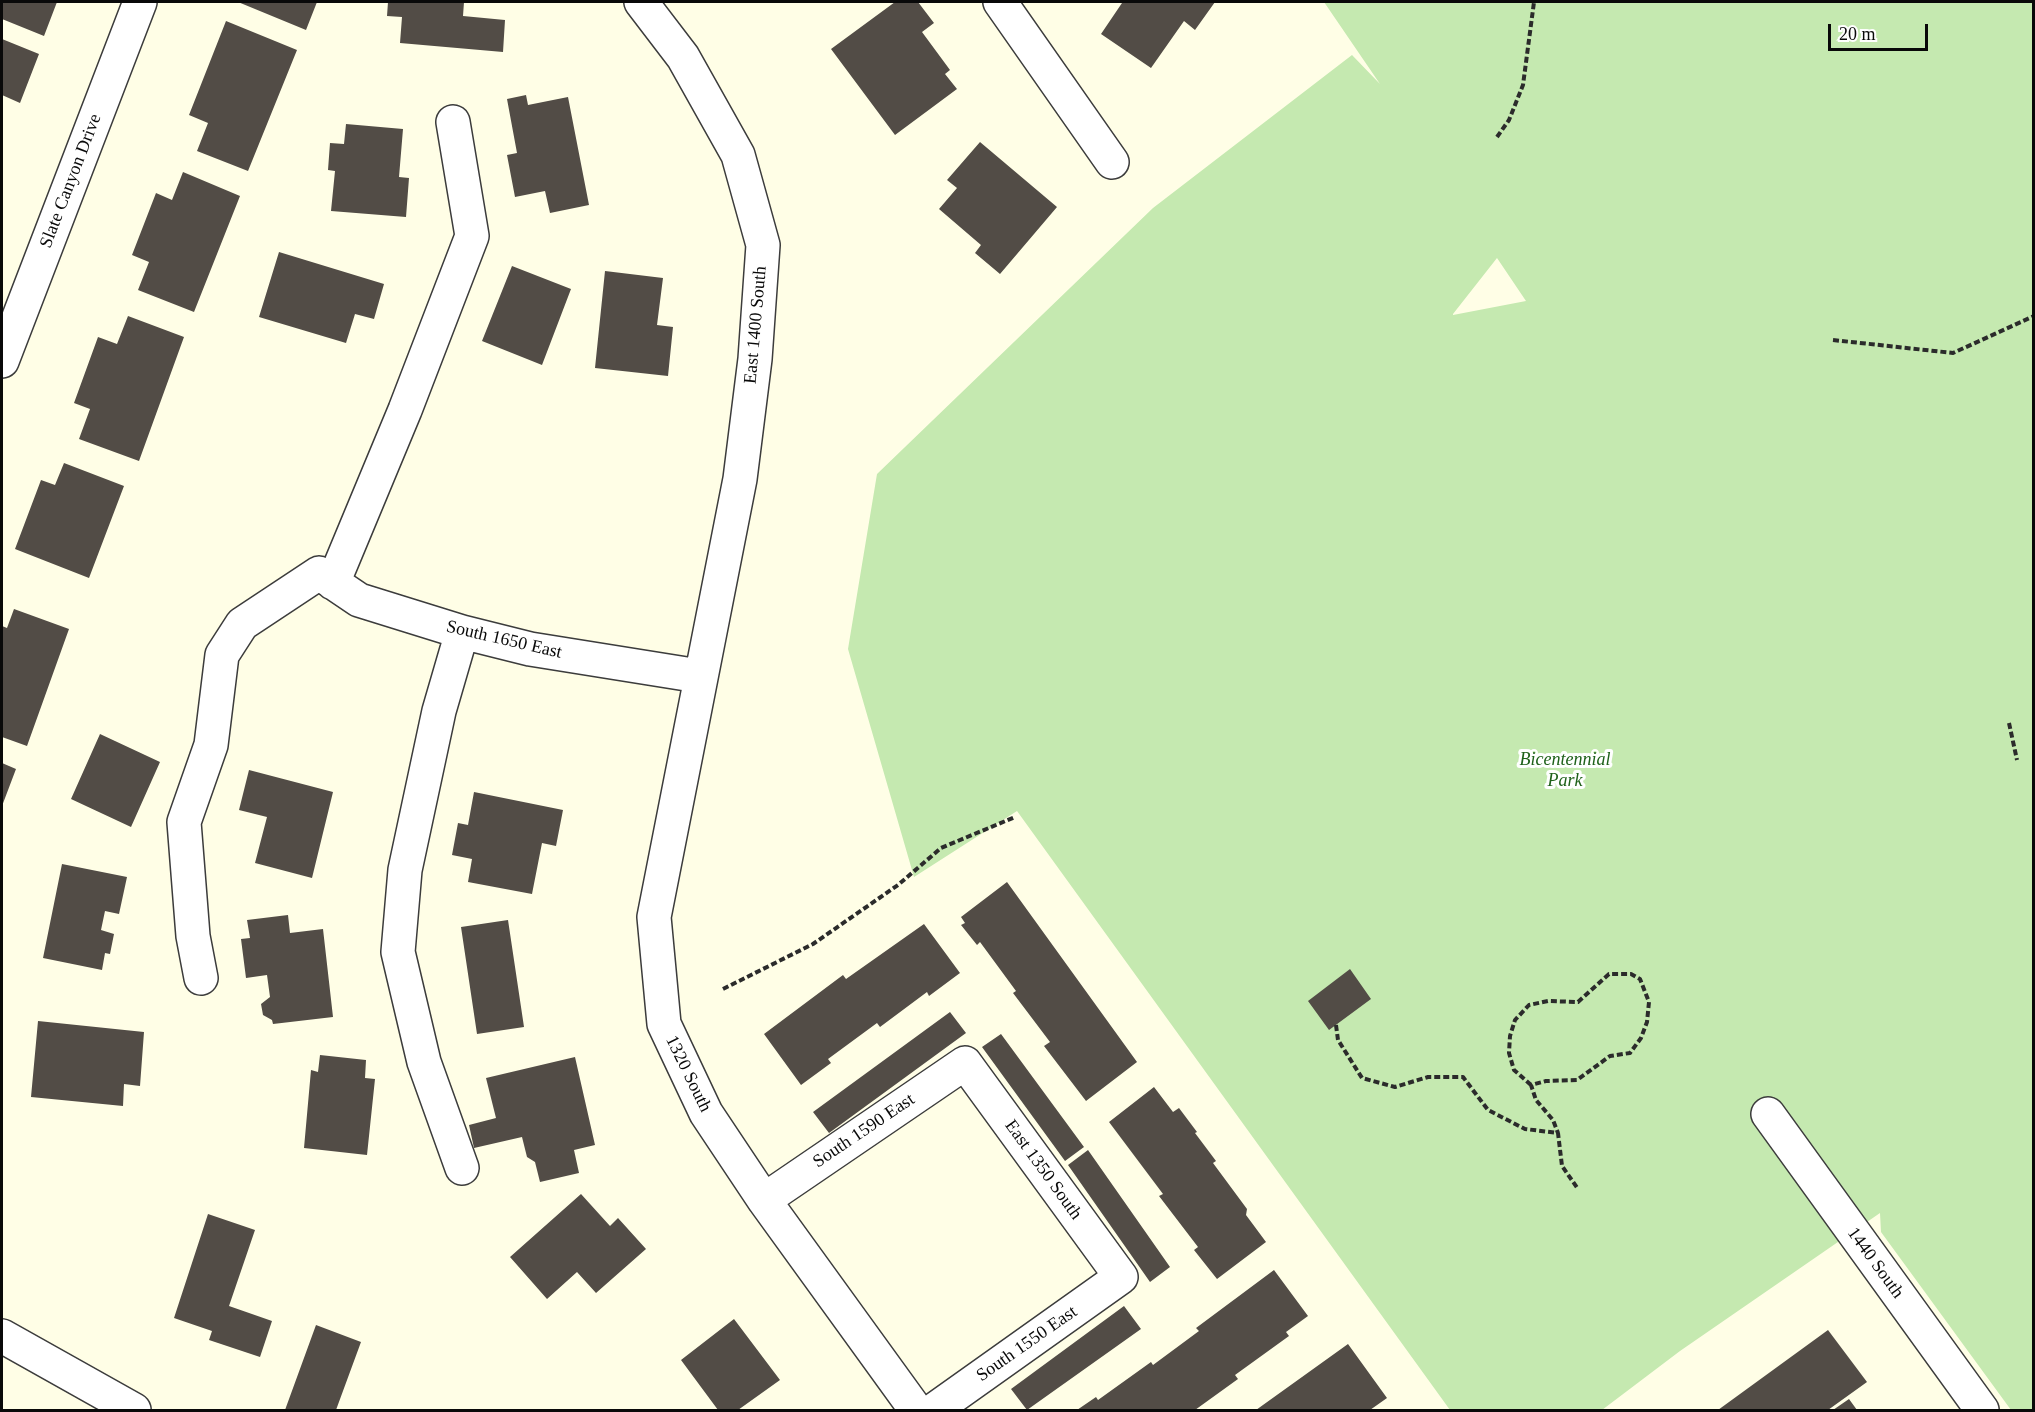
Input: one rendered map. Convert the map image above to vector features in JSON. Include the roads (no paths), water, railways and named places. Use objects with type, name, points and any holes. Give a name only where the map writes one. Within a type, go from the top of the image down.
[{"type":"street","name":"Slate Canyon Drive","points":[[2,361],[140,2]]},
{"type":"street","name":"East 1400 South","points":[[640,2],[683,57],[738,155],[763,245],[755,359],[740,478],[699,676]]},
{"type":"street","points":[[1000,2],[1112,162]]},
{"type":"street","points":[[201,978],[193,936],[184,822],[211,745],[222,655],[242,624],[326,578],[405,411],[472,236],[453,122]]},
{"type":"street","name":"South 1650 East","points":[[326,578],[359,600],[462,632],[530,649],[699,676]]},
{"type":"street","points":[[462,632],[439,711],[405,870],[398,952],[424,1062],[462,1168]]},
{"type":"street","name":"1320 South","points":[[699,676],[654,917],[664,1024],[706,1113],[764,1200],[916,1410]]},
{"type":"street","name":"South 1590 East","points":[[764,1200],[965,1063]]},
{"type":"street","name":"East 1350 South","points":[[965,1063],[1121,1278]]},
{"type":"street","name":"1440 South","points":[[1768,1114],[1982,1410]]},
{"type":"street","name":"South 1550 East","points":[[934,1410],[1121,1278]]},
{"type":"street","points":[[2,1336],[134,1410]]},
{"type":"park label","name":"Bicentennial Park","points":[[1565,770]]}]
